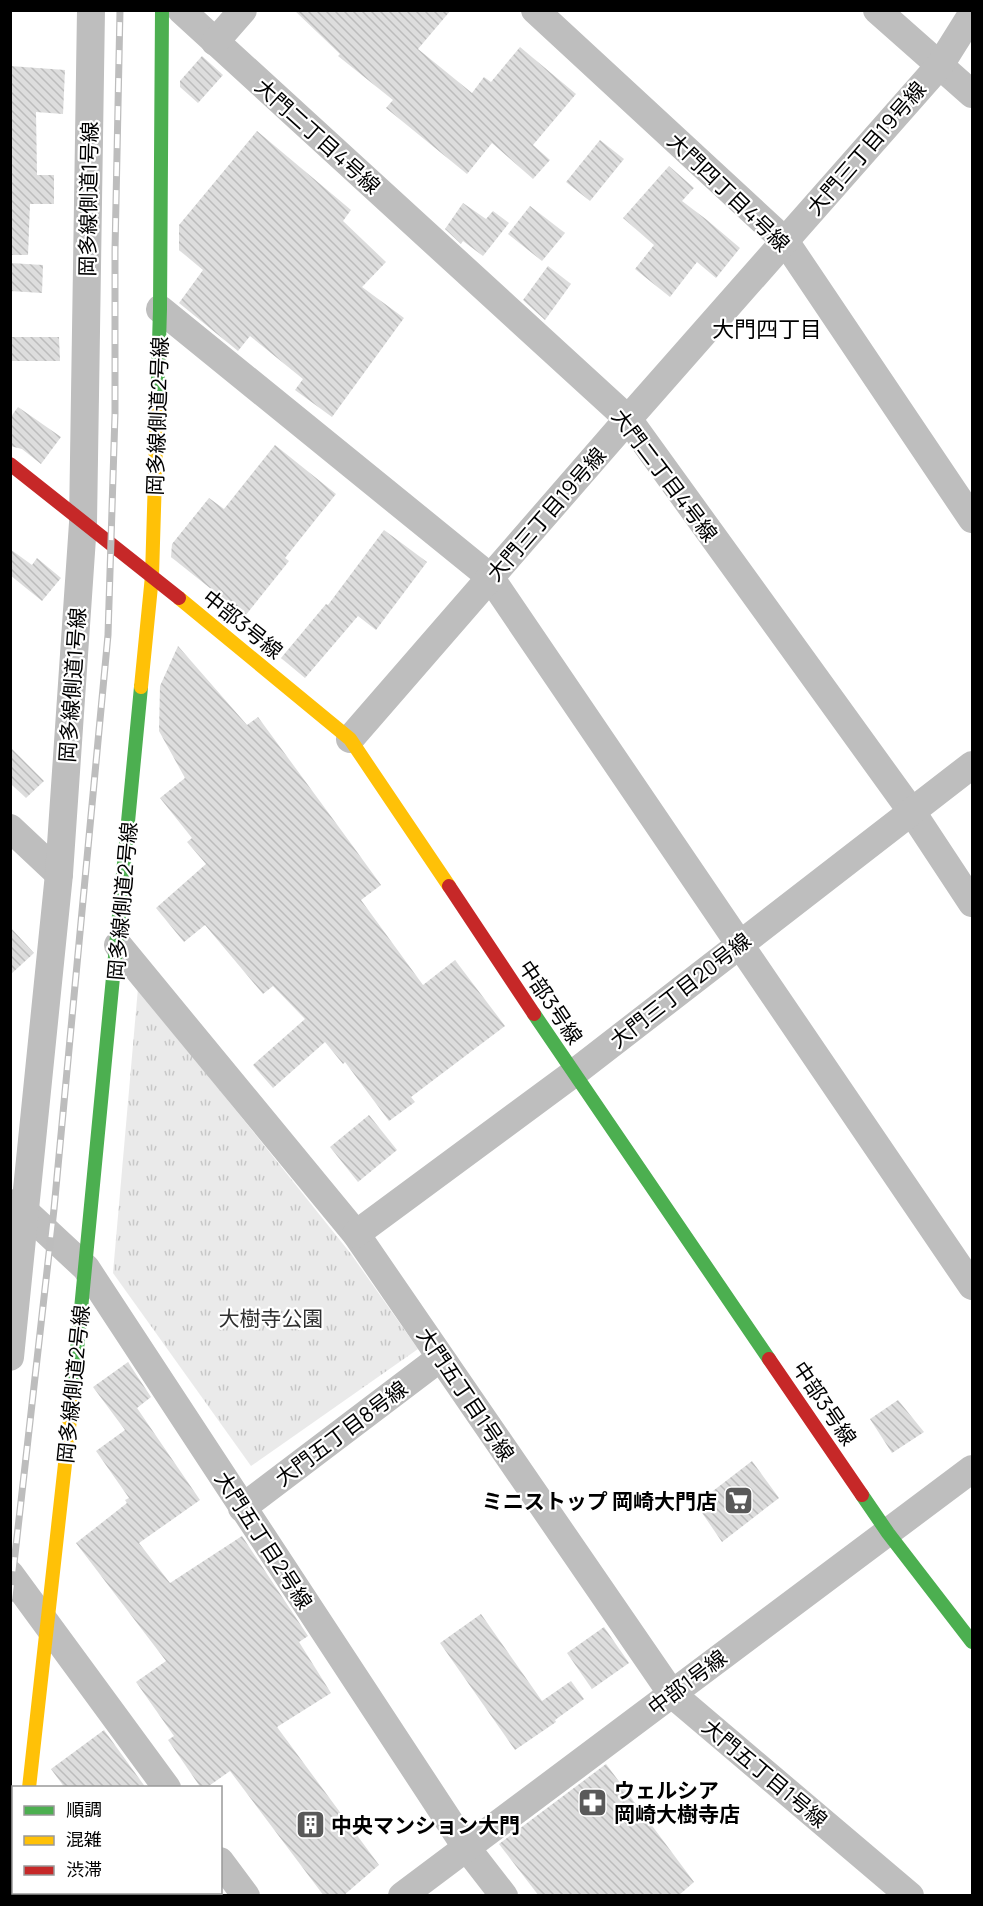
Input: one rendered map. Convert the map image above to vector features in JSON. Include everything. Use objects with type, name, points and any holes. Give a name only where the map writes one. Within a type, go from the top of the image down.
[{"type":"street","name":"岡多線側道1号線","points":[[10,1357],[18,1205],[59,874],[83,523],[91,10]]},
{"type":"street","name":"岡多線側道2号線","points":[[29,1786],[86,1268],[152,576],[160,309],[162,10]]},
{"type":"street","name":"大門二丁目4号線","points":[[182,10],[628,419],[912,812],[972,903]]},
{"type":"street","points":[[215,42],[243,10]]},
{"type":"street","name":"大門四丁目4号線","points":[[536,10],[785,241],[972,519]]},
{"type":"street","points":[[877,10],[972,94]]},
{"type":"street","name":"大門三丁目19号線","points":[[350,739],[940,65],[972,14]]},
{"type":"street","points":[[160,309],[490,577],[741,943],[972,1286]]},
{"type":"street","name":"中部3号線","points":[[10,464],[152,576],[350,739],[574,1073],[888,1533],[972,1642]]},
{"type":"street","name":"大門三丁目20号線","points":[[356,1234],[574,1073],[972,765]]},
{"type":"street","points":[[10,828],[59,874]]},
{"type":"street","name":"大門五丁目1号線","points":[[118,945],[356,1234],[672,1694],[910,1896]]},
{"type":"street","name":"大門五丁目2号線","points":[[18,1205],[86,1268],[466,1846],[504,1896]]},
{"type":"street","name":"大門五丁目8号線","points":[[242,1508],[441,1358]]},
{"type":"street","name":"中部1号線","points":[[402,1896],[972,1469]]},
{"type":"street","points":[[10,1574],[166,1786]]},
{"type":"street","points":[[222,1864],[246,1896]]},
{"type":"green space","name":"大樹寺公園","points":[[138,988],[351,1254],[418,1349],[251,1466],[113,1273]]},
{"type":"building","points":[[294,10],[451,10],[418,49],[472,93],[484,77],[491,82],[520,47],[576,94],[533,145],[550,160],[533,179],[492,143],[467,174],[386,108],[393,100],[338,56],[340,54]]},
{"type":"building","points":[[202,56],[223,75],[198,103],[180,87],[180,81]]},
{"type":"building","points":[[10,66],[65,70],[63,114],[36,112],[37,175],[54,175],[54,204],[30,204],[28,255],[10,255]]},
{"type":"building","points":[[257,131],[351,210],[343,221],[386,262],[362,287],[404,318],[332,417],[295,390],[303,379],[250,336],[238,351],[179,303],[203,270],[179,250],[179,225]]},
{"type":"building","points":[[600,140],[624,159],[590,201],[566,182]]},
{"type":"building","points":[[669,166],[694,188],[682,201],[740,248],[716,278],[697,262],[670,297],[635,269],[654,245],[623,218]]},
{"type":"building","points":[[463,203],[486,219],[493,211],[509,223],[483,256],[463,241],[461,244],[445,229]]},
{"type":"building","points":[[530,206],[565,233],[542,261],[508,234]]},
{"type":"building","points":[[10,263],[43,265],[42,293],[10,291]]},
{"type":"building","points":[[548,266],[571,284],[545,320],[523,300]]},
{"type":"building","points":[[10,337],[59,337],[60,361],[10,361]]},
{"type":"building","points":[[18,407],[61,437],[41,464],[22,449],[10,446],[10,418]]},
{"type":"building","points":[[275,445],[336,494],[285,558],[289,561],[245,616],[171,557],[172,544],[209,498],[224,509]]},
{"type":"building","points":[[384,530],[427,562],[376,630],[358,616],[305,678],[281,658],[326,604],[328,605]]},
{"type":"building","points":[[10,549],[32,565],[37,558],[61,578],[42,601],[10,575]]},
{"type":"building","points":[[178,646],[247,725],[258,717],[381,885],[361,900],[423,985],[455,960],[505,1026],[411,1097],[415,1102],[389,1121],[345,1062],[343,1064],[325,1042],[273,1088],[253,1065],[305,1019],[273,986],[263,994],[205,925],[184,942],[156,908],[206,864],[187,842],[192,838],[160,798],[185,778],[159,731],[160,686]]},
{"type":"building","points":[[10,747],[44,781],[26,798],[10,783]]},
{"type":"building","points":[[10,927],[34,953],[10,975]]},
{"type":"building","points":[[369,1115],[397,1150],[358,1182],[330,1147]]},
{"type":"building","points":[[128,1362],[151,1397],[137,1408],[200,1500],[139,1543],[170,1583],[242,1536],[308,1636],[299,1642],[331,1693],[277,1727],[379,1865],[343,1896],[324,1896],[230,1771],[209,1786],[200,1786],[168,1740],[174,1736],[136,1682],[166,1661],[76,1543],[127,1503],[125,1500],[129,1498],[96,1451],[125,1430],[93,1387]]},
{"type":"building","points":[[898,1400],[924,1432],[892,1453],[870,1419]]},
{"type":"building","name":"ミニストップ 岡崎大門店","points":[[752,1461],[779,1498],[722,1542],[696,1504]]},
{"type":"building","points":[[481,1614],[542,1701],[571,1681],[584,1699],[555,1720],[556,1722],[515,1750],[440,1643]]},
{"type":"building","points":[[604,1627],[629,1663],[592,1689],[567,1653]]},
{"type":"building","points":[[104,1730],[145,1786],[64,1786],[51,1769]]},
{"type":"building","name":"ウェルシア 岡崎大樹寺店","points":[[606,1764],[694,1882],[678,1896],[539,1896],[499,1844]]},
{"type":"railway","points":[[10,1599],[54,1209],[108,635],[115,414],[115,250],[120,10]]},
{"type":"traffic: fast","points":[[157,410],[162,10]]},
{"type":"traffic: fast","points":[[73,1392],[141,687]]},
{"type":"traffic: fast","points":[[534,1014],[769,1359]]},
{"type":"traffic: fast","points":[[862,1495],[888,1533],[972,1642]]},
{"type":"traffic: slow","points":[[141,687],[152,576],[157,410]]},
{"type":"traffic: slow","points":[[179,598],[350,739],[449,886]]},
{"type":"traffic: slow","points":[[29,1786],[73,1392]]},
{"type":"traffic: jam","points":[[10,464],[179,598]]},
{"type":"traffic: jam","points":[[449,886],[534,1014]]},
{"type":"traffic: jam","points":[[769,1359],[862,1495]]},
{"type":"place","name":"ミニストップ 岡崎大門店","points":[[738,1501]]},
{"type":"place","name":"ウェルシア 岡崎大樹寺店","points":[[593,1802]]},
{"type":"place","name":"中央マンション大門","points":[[310,1825]]},
{"type":"district","name":"大門四丁目","points":[[767,329]]}]
